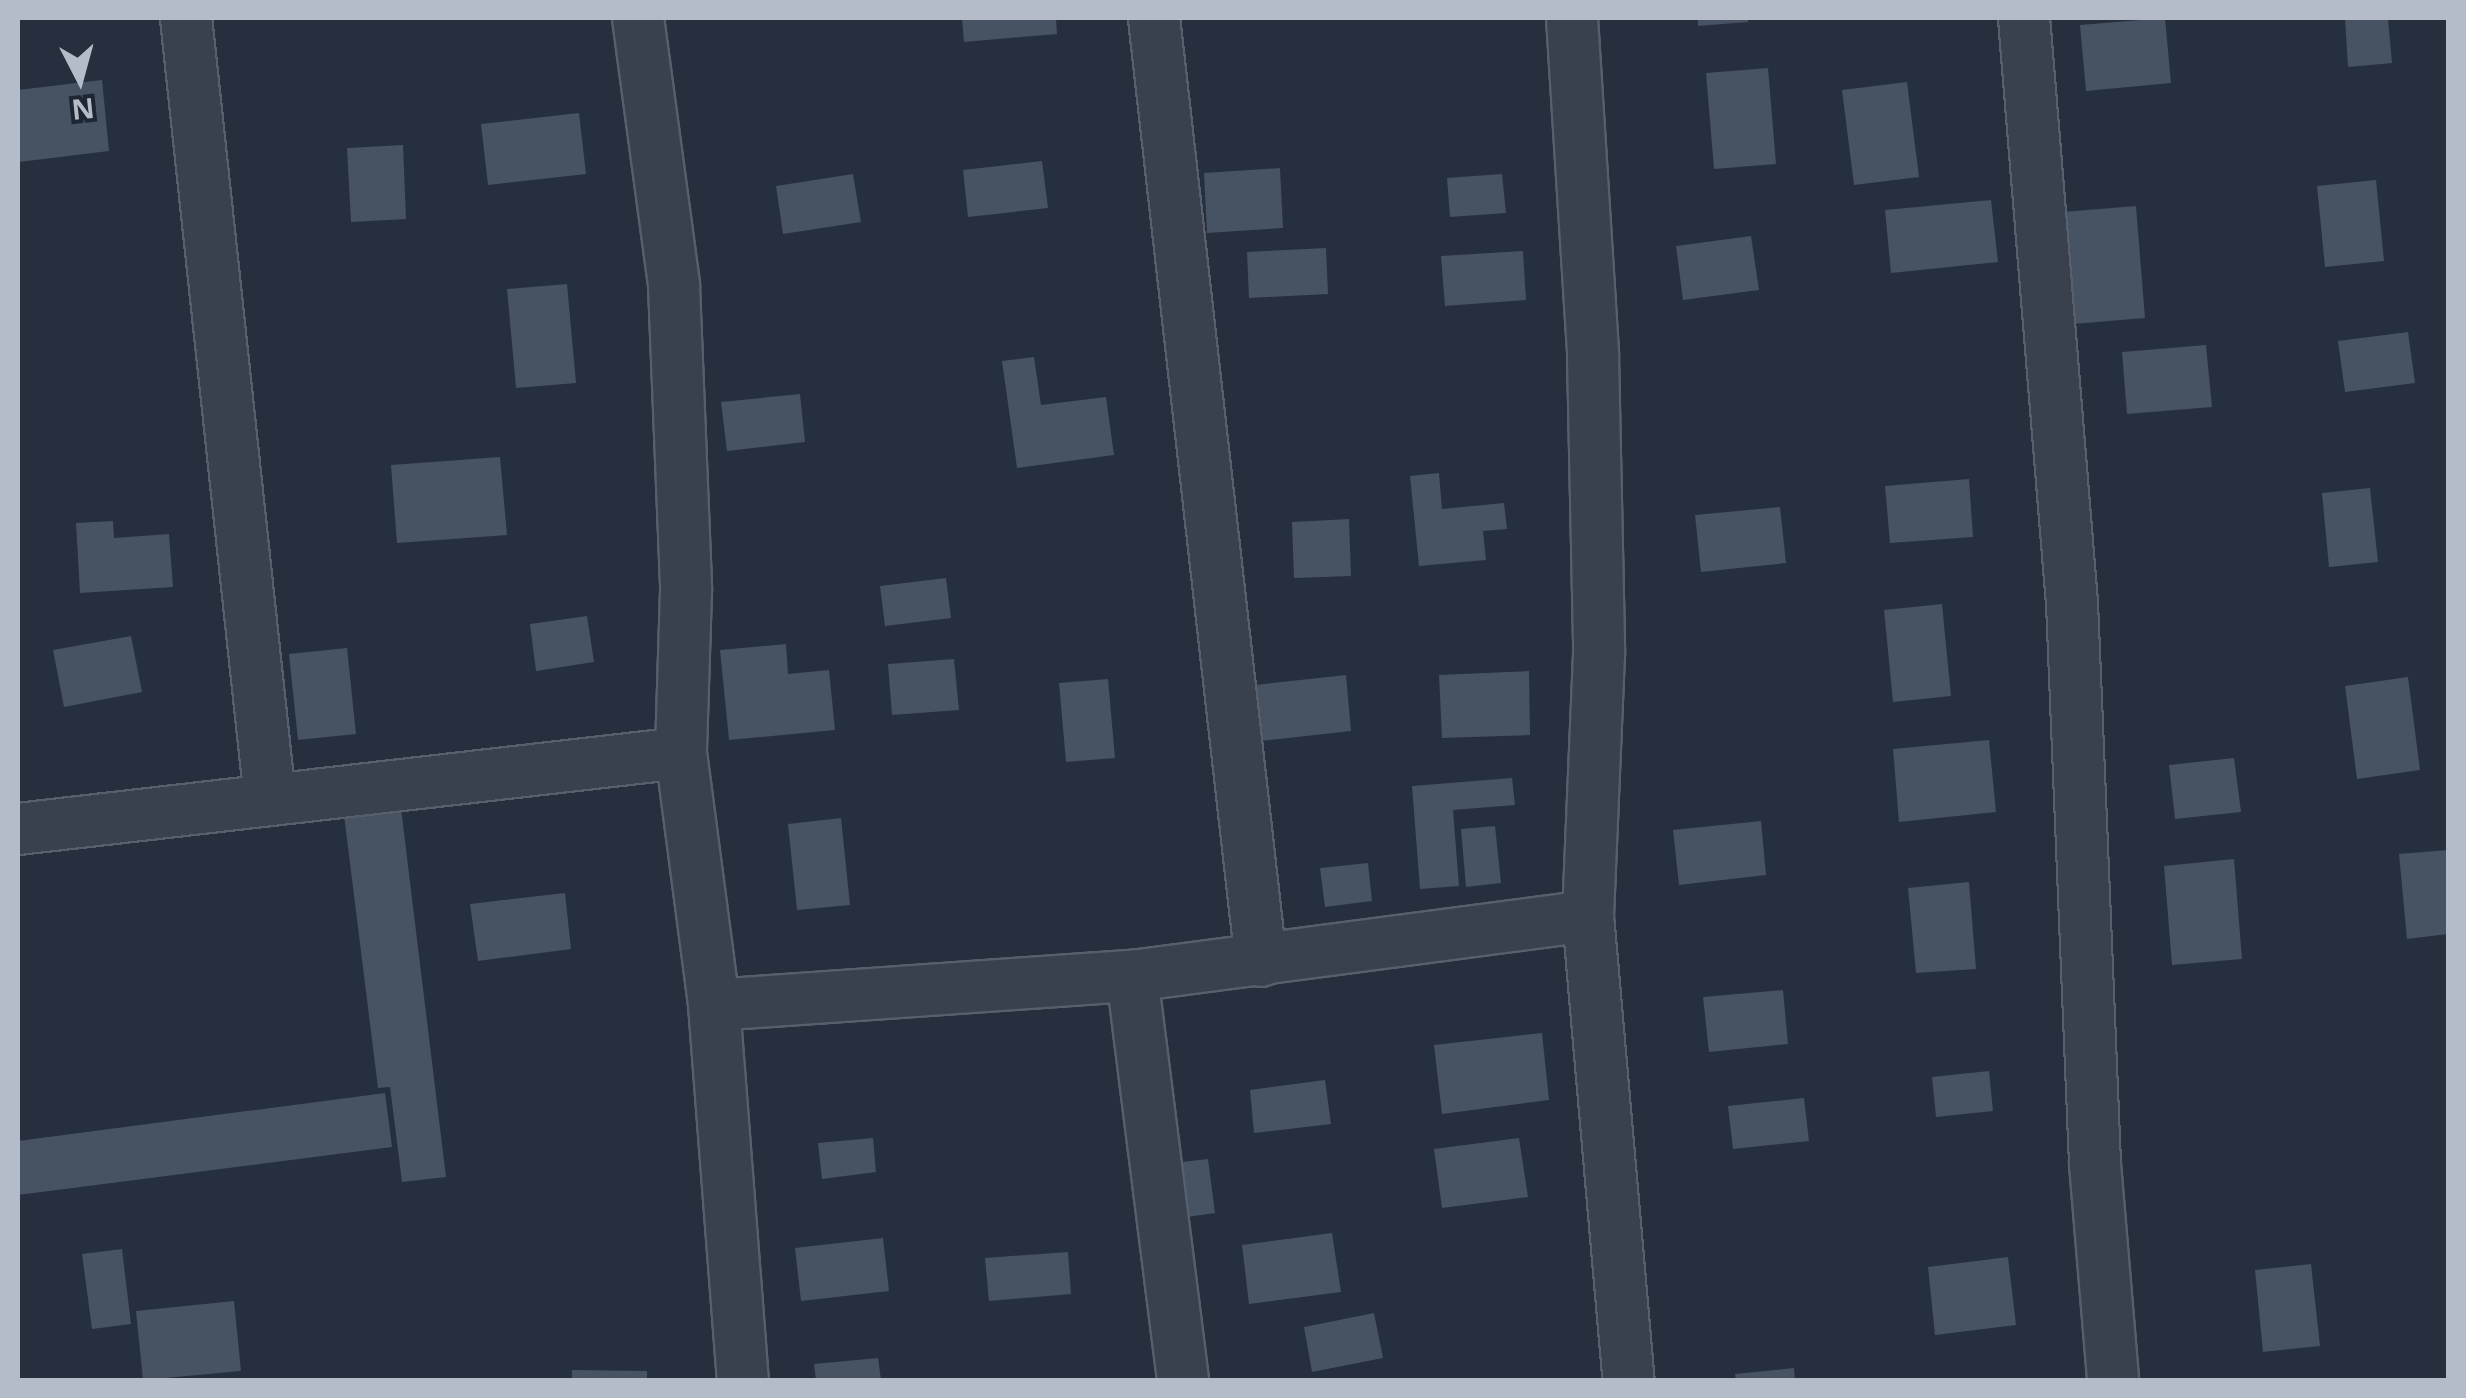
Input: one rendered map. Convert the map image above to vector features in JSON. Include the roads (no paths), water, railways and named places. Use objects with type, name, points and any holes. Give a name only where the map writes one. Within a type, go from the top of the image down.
[{"type":"street","points":[[186,18],[270,799]]},
{"type":"street","points":[[638,18],[674,286],[686,590],[681,753],[714,1006],[742,1380]]},
{"type":"street","points":[[1154,18],[1261,962]]},
{"type":"street","points":[[1572,18],[1594,416],[1598,654],[1588,916],[1629,1380]]},
{"type":"street","points":[[2024,18],[2072,602],[2095,1164],[2113,1380]]},
{"type":"street","points":[[18,829],[681,753]]},
{"type":"street","points":[[714,1006],[1132,976],[1588,916]]},
{"type":"street","points":[[1132,976],[1183,1380]]}]
